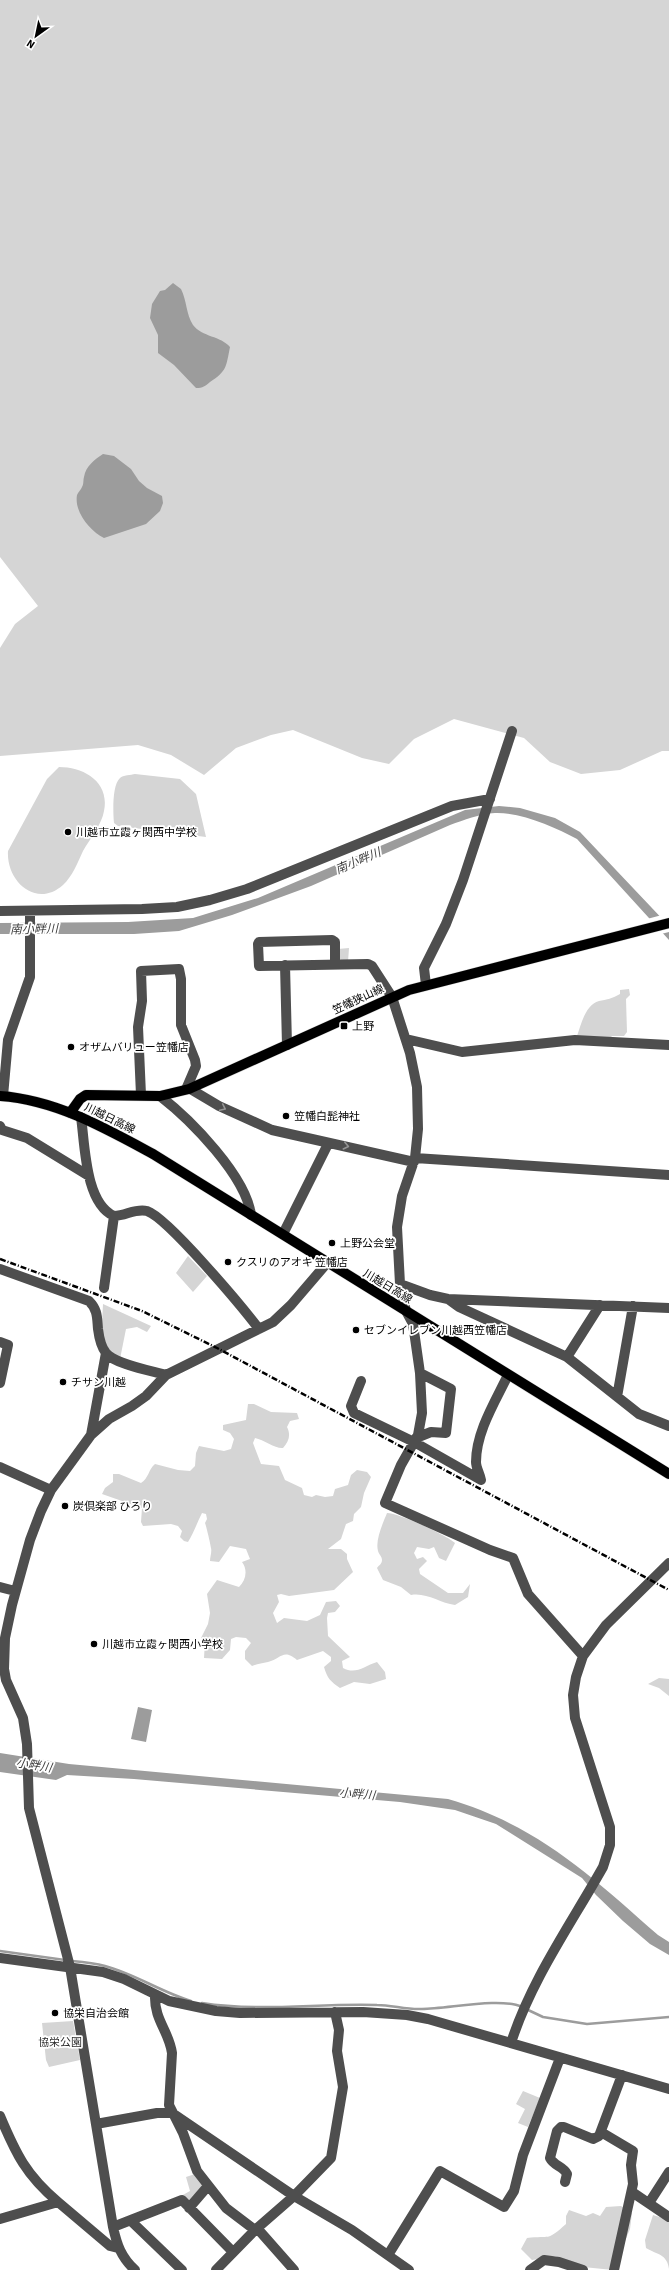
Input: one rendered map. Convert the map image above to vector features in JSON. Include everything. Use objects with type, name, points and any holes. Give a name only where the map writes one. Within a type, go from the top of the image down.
[{"type":"main road","name":"笠幡狭山線","points":[[70,1112],[80,1099],[86,1095],[160,1096],[189,1089],[392,997],[426,985],[669,923]]},
{"type":"main road","name":"川越日高線","points":[[2,1096],[44,1104],[70,1112],[153,1154],[669,1474]]},
{"type":"street","points":[[426,985],[424,968],[448,918],[463,880],[512,731]]},
{"type":"street","points":[[0,911],[30,914],[177,907],[210,900],[247,889],[452,806],[489,801]]},
{"type":"street","points":[[2,1096],[8,1040],[30,977],[30,914]]},
{"type":"street","points":[[335,964],[335,942],[332,940],[259,942],[258,944],[259,966],[335,964],[368,964],[372,966],[392,997],[406,1039],[417,1087],[418,1129],[415,1160],[402,1196],[397,1227],[400,1284],[406,1311],[413,1324],[420,1373],[422,1413],[415,1440],[401,1465],[385,1503],[490,1550],[513,1558],[528,1594],[582,1656]]},
{"type":"street","points":[[285,965],[287,1045]]},
{"type":"street","points":[[141,1095],[138,1027],[142,1001],[141,971],[180,970],[181,1025],[196,1066],[186,1087],[219,1106],[272,1130],[328,1144],[342,1144],[415,1160],[669,1175]]},
{"type":"street","points":[[406,1039],[462,1052],[575,1040],[669,1045]]},
{"type":"street","points":[[160,1096],[181,1112],[212,1145],[244,1192],[249,1204],[251,1215]]},
{"type":"street","points":[[81,1117],[89,1176],[101,1207],[114,1216],[137,1210],[155,1215],[184,1242],[245,1311],[259,1330]]},
{"type":"street","points":[[0,1126],[2,1130],[27,1138],[89,1176]]},
{"type":"street","points":[[283,1234],[328,1144]]},
{"type":"street","points":[[104,1288],[114,1216]]},
{"type":"street","points":[[135,2270],[126,2262],[118,2248],[113,2227],[70,1967],[31,1819],[27,1747],[23,1718],[3,1682],[5,1638],[15,1592],[34,1528],[51,1490],[91,1435],[109,1419],[146,1396],[166,1375],[217,1348],[259,1330],[273,1322],[291,1305],[327,1263]]},
{"type":"street","points":[[0,1270],[89,1301],[95,1307],[97,1313],[98,1333],[106,1353],[91,1435]]},
{"type":"street","points":[[400,1284],[430,1295],[448,1299],[669,1308]]},
{"type":"street","points":[[448,1299],[459,1307],[567,1357],[639,1414],[669,1426]]},
{"type":"street","points":[[567,1357],[600,1305]]},
{"type":"street","points":[[617,1396],[633,1306]]},
{"type":"street","points":[[0,1342],[8,1345],[0,1383]]},
{"type":"street","points":[[106,1353],[120,1361],[166,1375]]},
{"type":"street","points":[[415,1440],[431,1432],[446,1433],[452,1389],[420,1373]]},
{"type":"street","points":[[361,1381],[351,1406],[354,1413],[415,1440],[482,1480],[476,1463],[479,1442],[489,1414],[508,1375]]},
{"type":"street","points":[[0,1467],[51,1490]]},
{"type":"street","points":[[511,2043],[530,1995],[603,1867],[609,1850],[610,1827],[575,1718],[573,1694],[582,1656],[616,1614],[669,1563]]},
{"type":"street","points":[[0,1587],[15,1592]]},
{"type":"street","points":[[0,1958],[103,1972],[124,1979],[155,1995],[180,2005],[216,2011],[240,2013],[335,2012],[407,2015],[468,2029],[560,2058],[669,2089]]},
{"type":"street","points":[[155,1995],[155,2010],[171,2045],[172,2053],[169,2105],[183,2133],[197,2171],[226,2208],[256,2229],[294,2270]]},
{"type":"street","points":[[216,2270],[256,2229],[294,2196],[331,2158],[343,2087],[337,2051],[339,2030],[335,2012]]},
{"type":"street","points":[[388,2255],[440,2171],[504,2207],[514,2191],[523,2156],[560,2058]]},
{"type":"street","points":[[565,2182],[567,2174],[564,2169],[553,2163],[550,2158],[559,2128],[564,2127],[593,2139],[602,2132],[622,2075]]},
{"type":"street","points":[[96,2124],[157,2113],[172,2113],[294,2196],[352,2230],[409,2270]]},
{"type":"street","points":[[0,2116],[22,2164],[41,2188],[110,2246],[118,2248]]},
{"type":"street","points":[[602,2132],[633,2151],[632,2165],[634,2180],[614,2270]]},
{"type":"street","points":[[649,2203],[669,2172]]},
{"type":"street","points":[[189,2208],[208,2186]]},
{"type":"street","points":[[632,2192],[669,2217]]},
{"type":"street","points":[[113,2227],[182,2200],[233,2252]]},
{"type":"street","points":[[0,2219],[58,2202]]},
{"type":"street","points":[[131,2221],[182,2270]]},
{"type":"street","points":[[530,2270],[544,2260],[559,2262],[583,2270]]},
{"type":"green space","points":[[0,0],[669,0],[669,751],[662,751],[620,770],[581,774],[550,762],[524,738],[454,719],[414,739],[389,764],[362,758],[293,730],[271,735],[236,748],[204,775],[171,755],[138,745],[0,756],[0,648],[15,624],[38,606],[0,557]]},
{"type":"green space","points":[[59,767],[86,773],[99,784],[105,801],[103,816],[72,874],[66,882],[53,892],[43,894],[33,893],[17,881],[9,862],[8,851],[47,779]]},
{"type":"green space","points":[[135,774],[180,779],[196,794],[206,837],[118,826],[114,823],[114,793],[117,782],[123,776]]},
{"type":"green space","points":[[349,948],[348,962],[338,959],[338,949]]},
{"type":"green space","points":[[629,989],[630,995],[626,999],[627,1032],[624,1036],[612,1036],[610,1038],[577,1036],[584,1016],[594,1003],[615,997],[620,994],[620,990]]},
{"type":"green space","points":[[188,1256],[207,1276],[193,1292],[176,1273]]},
{"type":"green space","points":[[103,1304],[151,1326],[147,1332],[137,1327],[126,1329],[120,1359],[108,1347],[103,1335]]},
{"type":"green space","points":[[248,1404],[254,1404],[271,1412],[297,1413],[299,1419],[290,1421],[287,1427],[289,1438],[283,1448],[255,1438],[253,1443],[261,1464],[279,1466],[285,1480],[302,1488],[304,1495],[312,1497],[316,1495],[325,1497],[333,1496],[335,1489],[348,1485],[351,1475],[357,1470],[367,1472],[371,1477],[364,1493],[361,1507],[354,1514],[353,1521],[346,1524],[341,1539],[328,1549],[341,1549],[347,1554],[347,1559],[353,1572],[334,1590],[289,1596],[281,1594],[277,1595],[279,1602],[273,1613],[277,1623],[284,1618],[307,1621],[320,1615],[326,1602],[336,1601],[340,1606],[335,1612],[328,1613],[328,1636],[350,1657],[342,1661],[343,1668],[352,1671],[377,1662],[385,1672],[386,1679],[370,1684],[354,1682],[340,1688],[332,1682],[326,1674],[324,1667],[331,1661],[331,1657],[323,1651],[297,1660],[288,1655],[282,1655],[272,1661],[252,1666],[245,1659],[245,1651],[251,1643],[246,1638],[236,1637],[231,1639],[230,1650],[222,1659],[204,1658],[205,1641],[201,1638],[208,1624],[210,1613],[207,1594],[217,1580],[239,1587],[246,1572],[242,1562],[250,1559],[246,1549],[230,1546],[219,1562],[210,1561],[211,1550],[205,1523],[207,1519],[206,1514],[202,1513],[188,1542],[184,1541],[180,1537],[182,1531],[178,1526],[171,1524],[143,1526],[141,1522],[142,1508],[102,1494],[105,1488],[113,1482],[113,1474],[119,1474],[141,1483],[146,1479],[155,1464],[178,1470],[190,1471],[195,1466],[196,1453],[199,1446],[224,1451],[231,1449],[234,1439],[230,1433],[223,1430],[223,1425],[246,1420]]},
{"type":"green space","points":[[387,1513],[423,1525],[455,1543],[446,1561],[439,1558],[434,1547],[429,1549],[417,1547],[414,1553],[417,1559],[423,1557],[427,1561],[419,1569],[420,1574],[448,1593],[463,1593],[470,1584],[468,1597],[455,1605],[449,1604],[428,1596],[417,1594],[411,1595],[401,1587],[383,1580],[377,1568],[381,1563],[382,1557],[377,1547],[380,1532]]},
{"type":"green space","points":[[659,1678],[669,1679],[669,1696],[659,1688],[648,1684]]},
{"type":"green space","name":"協栄公園","points":[[73,2021],[80,2060],[49,2067],[46,2060],[42,2023]]},
{"type":"green space","points":[[523,2091],[540,2098],[528,2127],[518,2123],[525,2109],[516,2104]]},
{"type":"green space","points":[[195,2174],[203,2183],[203,2188],[191,2201],[181,2196],[190,2191],[186,2177]]},
{"type":"green space","points":[[621,2206],[632,2213],[630,2229],[613,2270],[583,2267],[555,2256],[532,2260],[521,2249],[527,2238],[548,2237],[560,2230],[566,2224],[566,2216],[569,2210],[586,2216],[593,2213],[600,2216],[606,2207]]},
{"type":"green space","points":[[653,2215],[669,2220],[669,2269],[664,2258],[646,2248],[645,2240]]},
{"type":"water","points":[[173,283],[181,289],[193,325],[201,332],[226,343],[230,347],[223,371],[220,375],[202,387],[196,388],[174,365],[158,353],[158,335],[150,318],[152,304],[160,291],[165,290]]},
{"type":"water","points":[[103,454],[114,456],[131,469],[139,481],[147,488],[162,496],[163,503],[160,511],[146,524],[104,538],[93,531],[84,520],[78,508],[77,501],[77,495],[83,486],[85,473],[89,466]]},
{"type":"water","name":"南小畔川","points":[[499,806],[520,808],[555,818],[580,832],[669,926],[669,940],[577,839],[537,821],[505,813],[495,813],[466,819],[311,886],[232,915],[179,931],[134,934],[0,934],[0,923],[128,922],[193,918],[258,898],[465,810]]},
{"type":"water","points":[[138,1707],[152,1710],[146,1742],[131,1739]]},
{"type":"water","name":"小畔川","points":[[0,1753],[69,1764],[448,1799],[480,1810],[509,1823],[561,1854],[609,1892],[658,1935],[669,1942],[669,1955],[650,1944],[623,1921],[596,1895],[582,1878],[496,1824],[455,1810],[400,1802],[134,1779],[67,1775],[56,1780],[0,1772]]},
{"type":"pier","points":[[662,915],[669,923],[669,932],[661,934],[647,919]]},
{"type":"waterway","points":[[0,1951],[65,1960]]},
{"type":"waterway","points":[[72,1961],[97,1964],[116,1969],[169,1993],[191,2001]]},
{"type":"waterway","points":[[202,2003],[245,2007],[377,2005],[416,2009],[501,2003],[522,2007]]},
{"type":"waterway","points":[[526,2009],[543,2017],[587,2024],[669,2017]]},
{"type":"railway","points":[[0,1259],[142,1311],[217,1348],[669,1590]]},
{"type":"place","name":"川越市立霞ヶ関西中学校","points":[[68,832]]},
{"type":"place","name":"上野","points":[[344,1026]]},
{"type":"place","name":"オザムバリュー笠幡店","points":[[71,1047]]},
{"type":"place","name":"笠幡白髭神社","points":[[286,1116]]},
{"type":"place","name":"上野公会堂","points":[[332,1243]]},
{"type":"place","name":"クスリのアオキ 笠幡店","points":[[228,1262]]},
{"type":"place","name":"セブンイレブン川越西笠幡店","points":[[356,1330]]},
{"type":"place","name":"チサン川越","points":[[63,1382]]},
{"type":"place","name":"炭倶楽部 ひろり","points":[[65,1506]]},
{"type":"place","name":"川越市立霞ヶ関西小学校","points":[[94,1644]]},
{"type":"place","name":"協栄自治会館","points":[[55,2013]]}]
